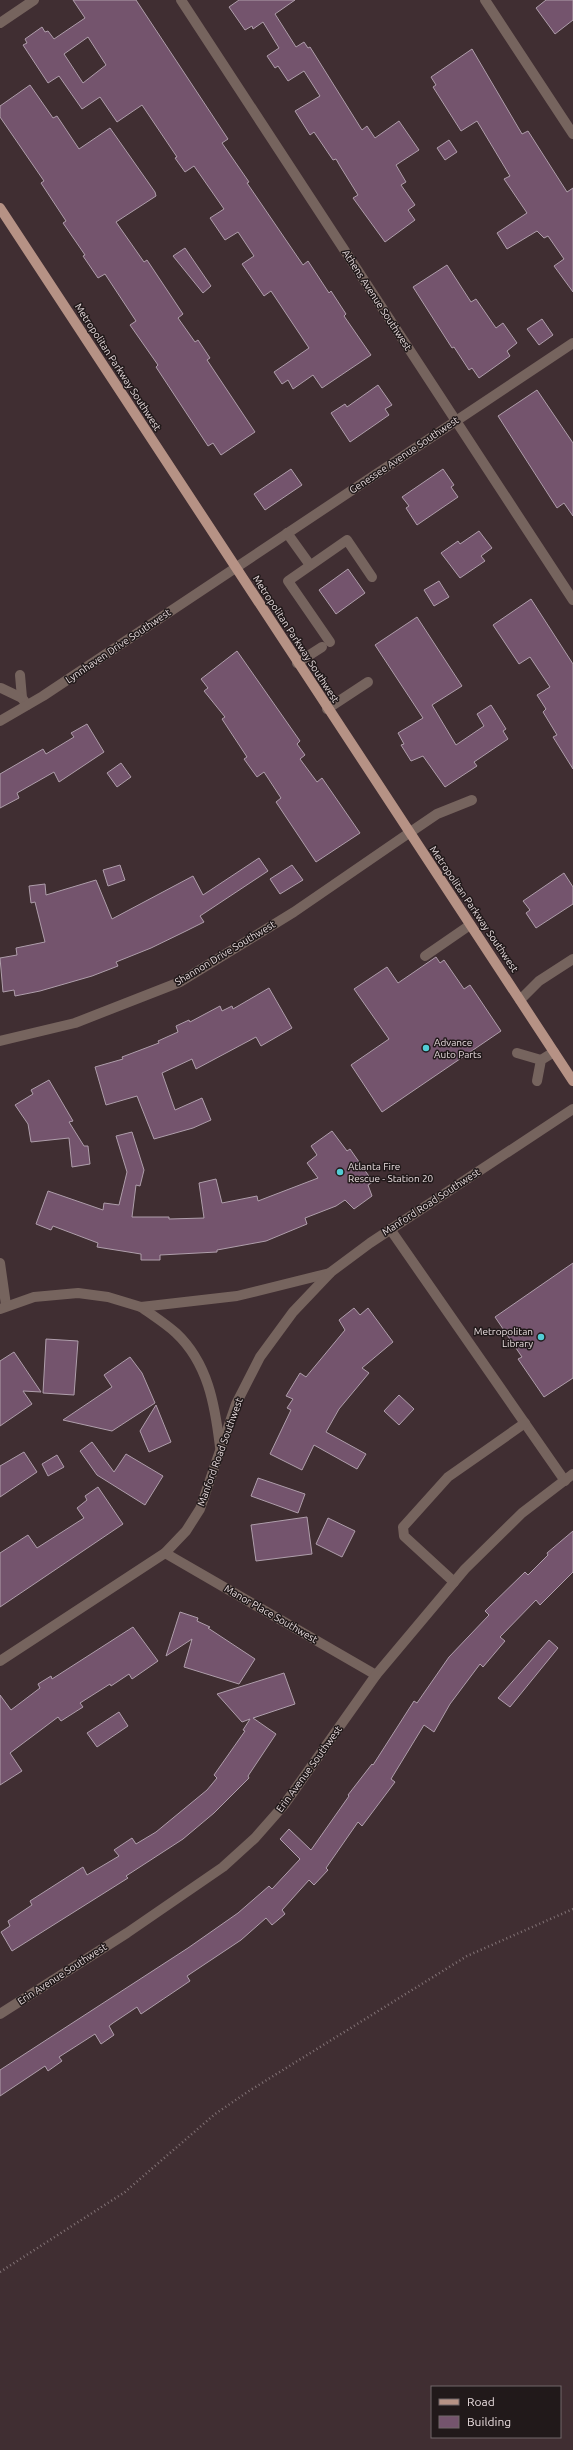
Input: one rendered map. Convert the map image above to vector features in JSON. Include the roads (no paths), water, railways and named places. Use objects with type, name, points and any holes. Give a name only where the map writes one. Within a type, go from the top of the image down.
[{"type":"main road","name":"Metropolitan Parkway Southwest","points":[[0,208],[327,709],[573,1081]]},
{"type":"street","points":[[0,23],[34,0]]},
{"type":"street","name":"Athens Avenue Southwest","points":[[181,0],[573,600]]},
{"type":"street","points":[[485,0],[573,134]]},
{"type":"street","name":"Genessee Avenue Southwest","points":[[235,568],[573,343]]},
{"type":"street","points":[[287,533],[310,565]]},
{"type":"street","points":[[297,663],[326,645],[288,581],[346,540],[372,577]]},
{"type":"street","name":"Lynnhaven Drive Southwest","points":[[0,721],[24,701],[235,568]]},
{"type":"street","points":[[20,674],[24,701]]},
{"type":"street","points":[[327,709],[368,682]]},
{"type":"street","points":[[2,688],[24,701]]},
{"type":"street","name":"Shannon Drive Southwest","points":[[0,1041],[75,1023],[180,982],[294,912],[437,814],[472,800]]},
{"type":"street","points":[[425,956],[470,926]]},
{"type":"street","points":[[520,1000],[539,981],[573,960]]},
{"type":"street","points":[[537,1081],[541,1060],[554,1052]]},
{"type":"street","points":[[517,1053],[541,1060]]},
{"type":"street","name":"Manford Road Southwest","points":[[0,1661],[165,1553],[186,1531],[200,1509],[236,1404],[260,1357],[293,1312],[331,1272],[390,1229],[573,1109]]},
{"type":"street","points":[[390,1229],[565,1481]]},
{"type":"street","points":[[0,1263],[3,1307],[34,1297],[78,1293],[108,1297],[141,1307],[176,1333],[200,1362],[215,1402],[221,1451]]},
{"type":"street","points":[[141,1307],[237,1296],[331,1272]]},
{"type":"street","points":[[454,1582],[404,1536],[402,1527],[448,1476],[525,1424]]},
{"type":"street","name":"Erin Avenue Southwest","points":[[0,2014],[127,1933],[223,1867],[255,1838],[284,1805],[376,1675],[454,1582],[522,1513],[573,1474]]},
{"type":"street","name":"Manor Place Southwest","points":[[165,1553],[376,1675]]},
{"type":"place","name":"Advance Auto Parts","points":[[426,1048]]},
{"type":"place","name":"Atlanta Fire Rescue - Station 20","points":[[340,1172]]},
{"type":"place","name":"Metropolitan Library","points":[[541,1337]]}]
